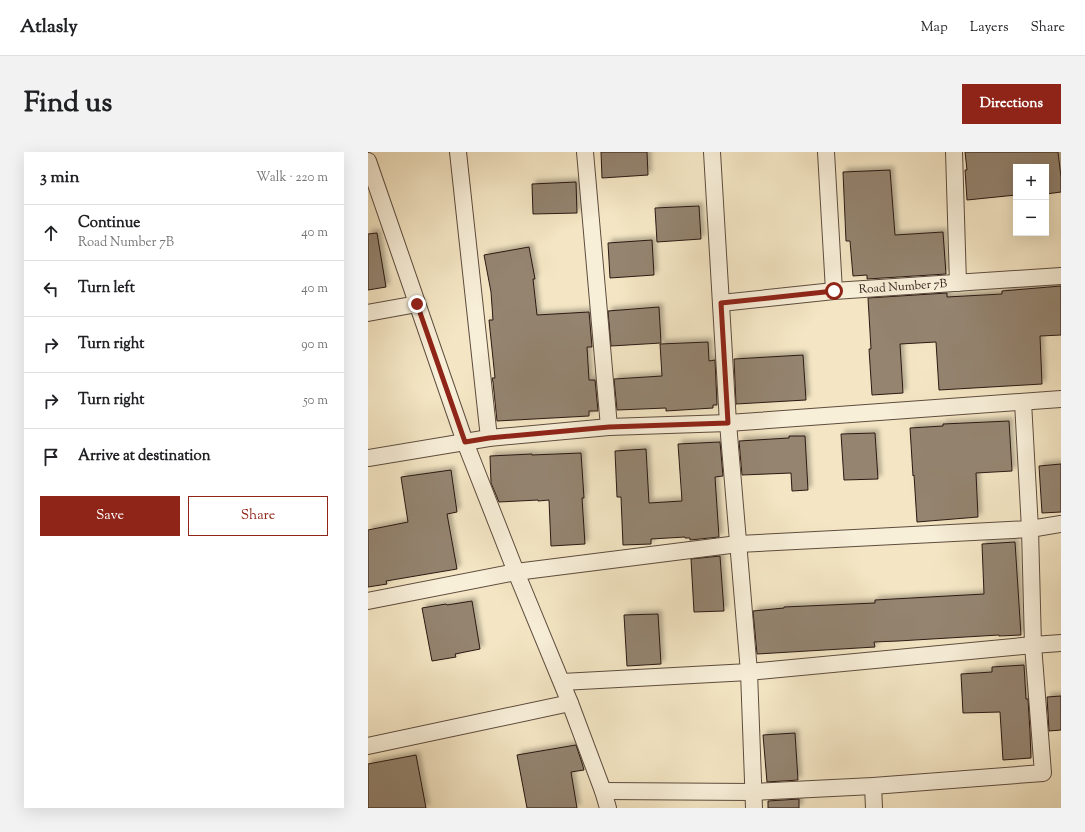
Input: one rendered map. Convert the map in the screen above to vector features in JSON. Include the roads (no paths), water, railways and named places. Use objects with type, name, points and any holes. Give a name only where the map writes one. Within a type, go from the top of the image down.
[{"type":"street","points":[[458,152],[489,438]]},
{"type":"street","points":[[584,152],[609,427]]},
{"type":"street","points":[[712,152],[728,423],[749,672],[754,808]]},
{"type":"street","points":[[826,152],[834,291]]},
{"type":"street","points":[[954,152],[958,283]]},
{"type":"street","points":[[368,161],[465,442],[516,572],[562,682],[608,808]]},
{"type":"street","name":"Road Number 7B","points":[[721,303],[834,291],[1061,276]]},
{"type":"street","points":[[368,313],[417,304]]},
{"type":"street","points":[[368,458],[489,438],[609,427],[728,423],[1061,399]]},
{"type":"street","points":[[603,791],[753,792],[872,786],[1043,772],[1033,645],[1030,529],[1023,402]]},
{"type":"street","points":[[368,601],[516,572],[738,544],[1030,529],[1061,524]]},
{"type":"street","points":[[562,682],[749,672],[1061,643]]},
{"type":"street","points":[[368,746],[570,703]]},
{"type":"street","points":[[872,786],[874,808]]}]
